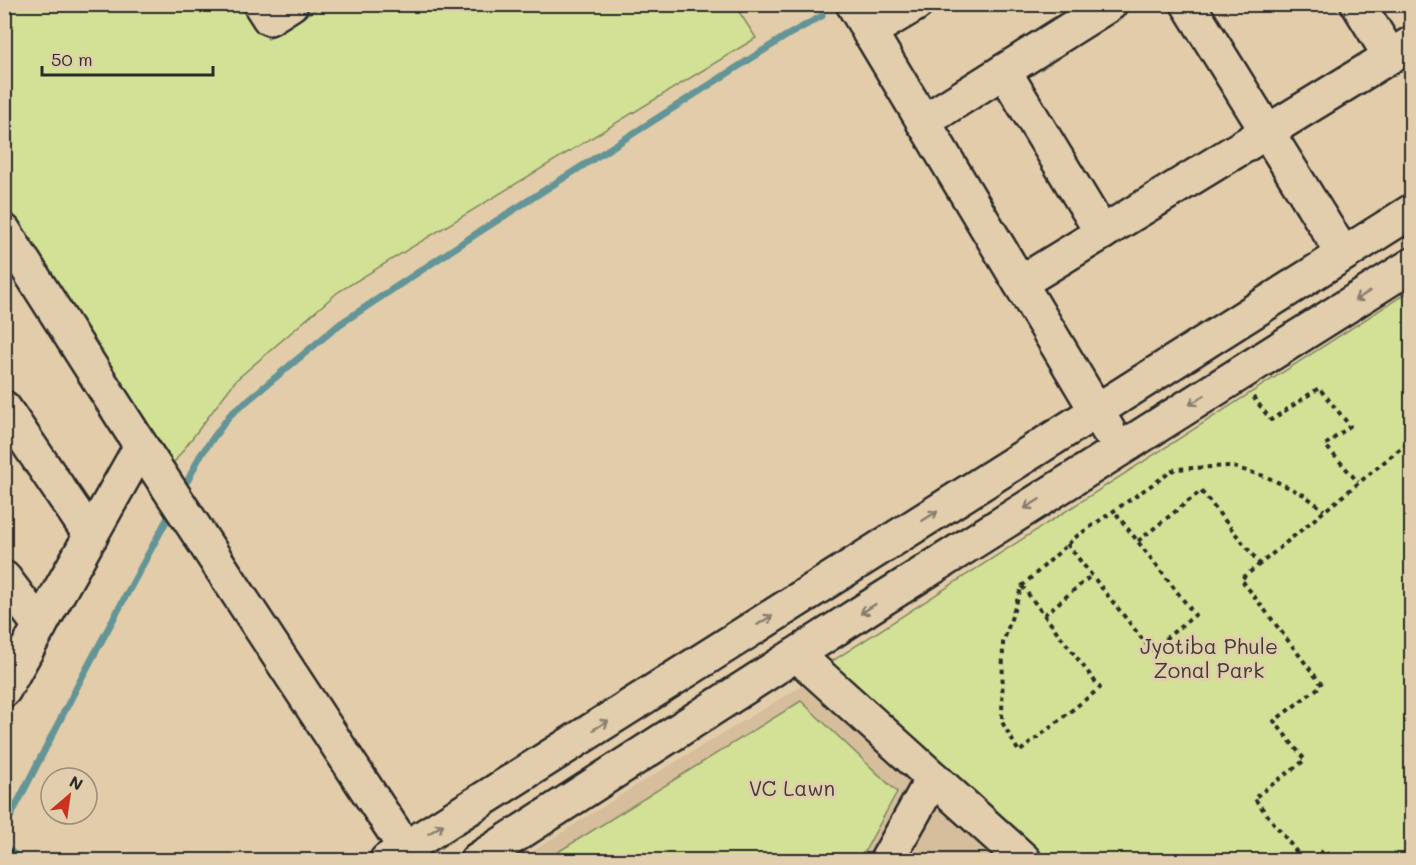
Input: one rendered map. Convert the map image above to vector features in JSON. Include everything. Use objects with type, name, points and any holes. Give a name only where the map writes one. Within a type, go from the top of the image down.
[{"type":"street","points":[[261,4],[269,18],[291,4]]},
{"type":"street","points":[[853,4],[1120,449]]},
{"type":"street","points":[[869,32],[916,4]]},
{"type":"street","points":[[923,122],[1110,4]]},
{"type":"street","points":[[1188,4],[1343,254]]},
{"type":"street","points":[[1020,283],[1401,50],[1358,4]]},
{"type":"street","points":[[1004,71],[1102,232]]},
{"type":"street","points":[[4,231],[402,857],[806,595],[1412,211]]},
{"type":"street","points":[[477,861],[796,655],[1412,265]]},
{"type":"street","points":[[4,408],[91,536]]},
{"type":"street","points":[[4,690],[141,446]]},
{"type":"street","points":[[4,578],[40,626]]},
{"type":"street","points":[[806,595],[825,637]]},
{"type":"street","points":[[796,655],[1024,861]]},
{"type":"street","points":[[887,861],[933,778]]},
{"type":"path","points":[[1238,375],[1271,420],[1319,388],[1350,426],[1325,445],[1358,482]]},
{"type":"path","points":[[1303,861],[1254,798],[1305,760],[1274,721],[1322,685],[1241,579],[1412,439]]},
{"type":"path","points":[[1022,586],[1100,688],[1019,752],[1002,722],[1003,643],[1022,586],[1067,544],[1175,469],[1230,466],[1267,477],[1304,495],[1324,510]]},
{"type":"path","points":[[1138,541],[1201,491],[1260,564]]},
{"type":"path","points":[[1067,544],[1151,650],[1195,615],[1114,511]]},
{"type":"path","points":[[1044,615],[1092,575]]},
{"type":"path","points":[[1313,861],[1324,850],[1332,861]]},
{"type":"shaded area","name":"VC Lawn","points":[[802,686],[997,860],[519,860],[632,788]]},
{"type":"green space","points":[[734,4],[756,38],[338,292],[236,380],[172,465],[5,205],[5,5],[246,5],[268,39],[323,5]]},
{"type":"green space","name":"Jyotiba Phule Zonal Park","points":[[1411,290],[1411,860],[1040,860],[826,665]]},
{"type":"green space","name":"VC Lawn","points":[[801,701],[897,792],[860,860],[545,860]]},
{"type":"waterway","points":[[188,480],[200,456],[230,415],[340,324],[479,232],[786,36],[822,16]]},
{"type":"waterway","points":[[4,829],[171,512]]},
{"type":"waterway","points":[[4,846],[21,860]]}]
